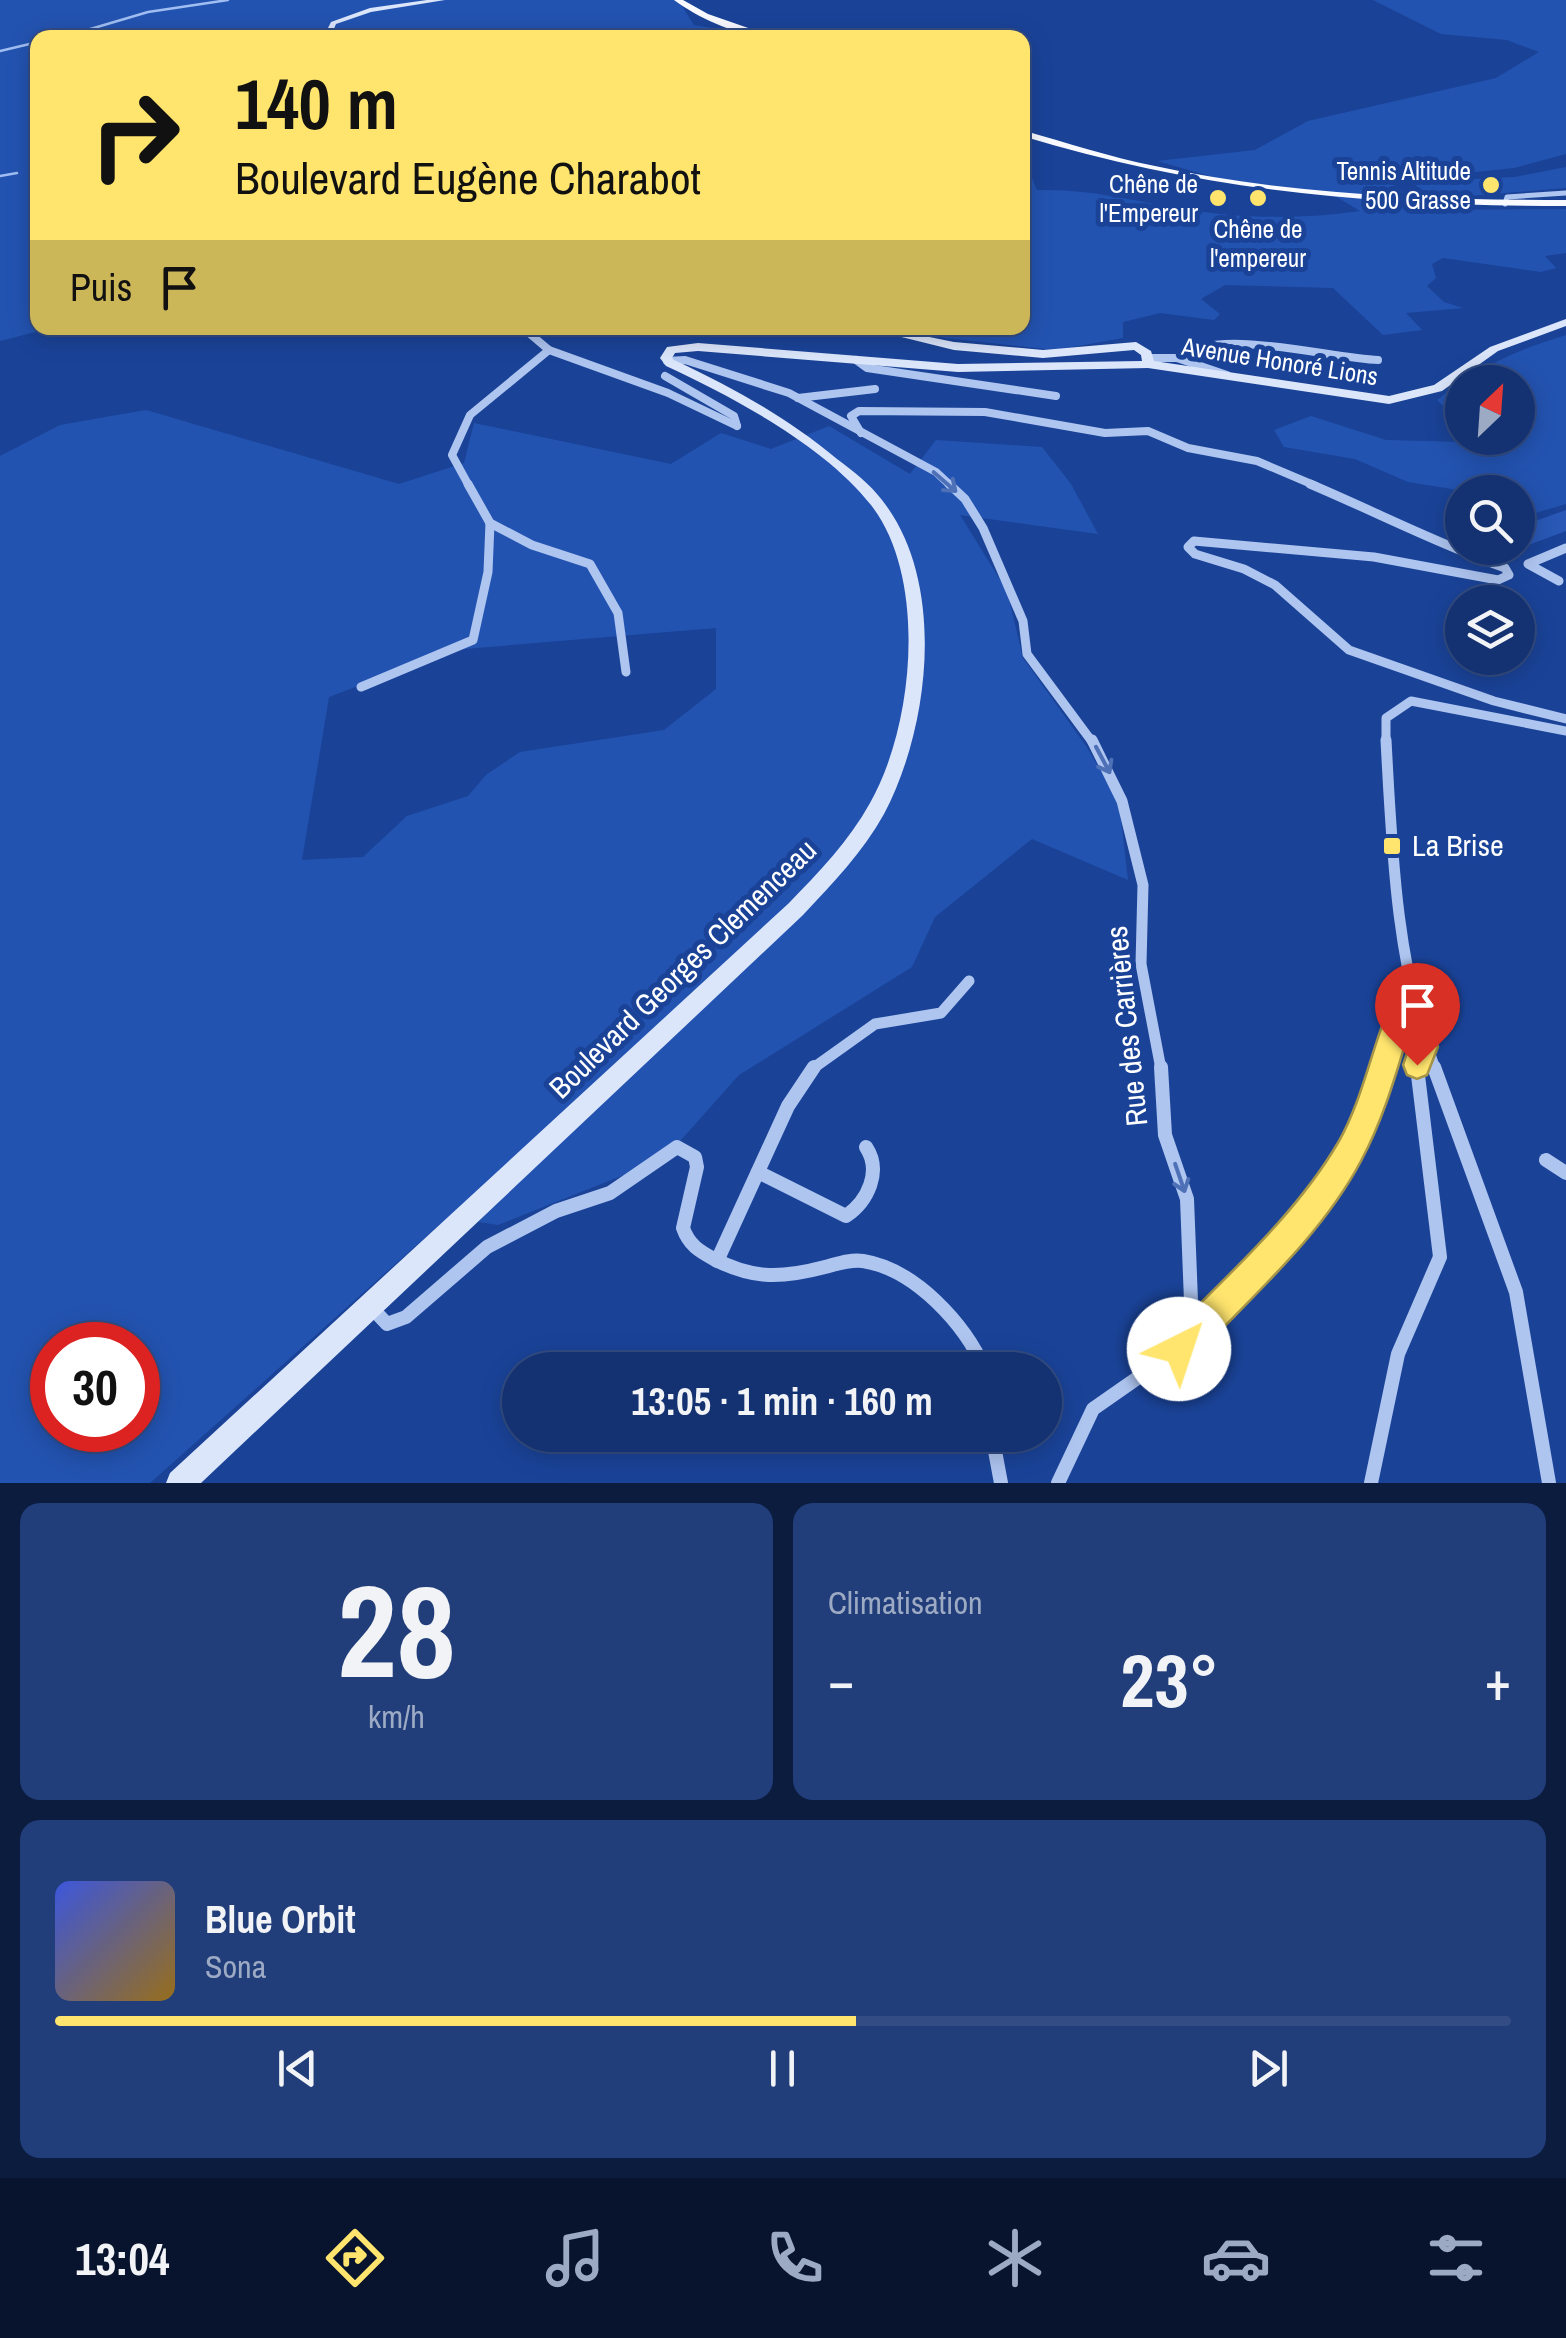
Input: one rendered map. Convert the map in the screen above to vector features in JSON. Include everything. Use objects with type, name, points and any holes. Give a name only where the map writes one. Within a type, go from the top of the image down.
[{"type":"main road","points":[[330,30],[333,23],[352,14],[442,0]]},
{"type":"main road","points":[[678,0],[706,16],[749,30]]},
{"type":"main road","points":[[1030,135],[1137,165],[1232,185],[1395,202],[1566,203]]},
{"type":"main road","name":"Avenue Honoré Lions","points":[[1148,361],[1367,399],[1407,398],[1438,388],[1478,358],[1512,340],[1566,322]]},
{"type":"main road","points":[[903,335],[954,346],[1043,354],[1136,346],[1148,361]]},
{"type":"main road","points":[[667,361],[672,350],[683,347],[958,368],[1148,361]]},
{"type":"main road","name":"Boulevard Georges Clemenceau","points":[[180,1483],[796,910],[866,828],[899,760],[911,687],[915,601],[906,558],[889,520],[862,488],[801,440],[724,387],[667,361]]},
{"type":"street","points":[[1504,204],[1507,197],[1566,193]]},
{"type":"street","points":[[531,335],[549,350],[668,392],[737,426],[740,423],[665,376]]},
{"type":"street","points":[[1177,358],[1184,349],[1214,341],[1319,358],[1378,360]]},
{"type":"street","points":[[361,687],[473,640],[488,572],[490,523],[452,455],[470,415],[549,350]]},
{"type":"street","points":[[1148,361],[1177,358],[1232,377]]},
{"type":"street","name":"Rue des Carrières","points":[[667,361],[685,360],[767,384],[798,398],[936,472],[965,499],[1004,572],[1023,620],[1028,654],[1092,740],[1122,801],[1143,886],[1141,964],[1162,1079],[1165,1135],[1187,1199],[1190,1302],[1200,1322]]},
{"type":"street","points":[[856,360],[868,368],[1056,396]]},
{"type":"street","points":[[798,398],[875,389]]},
{"type":"street","points":[[862,433],[851,416],[859,411],[985,412],[1106,434],[1148,431],[1188,448],[1257,461],[1386,516],[1430,540],[1505,568],[1510,575],[1498,580],[1374,557],[1194,541],[1188,547],[1195,554],[1244,568],[1275,586],[1350,650],[1494,700],[1566,719]]},
{"type":"street","points":[[490,523],[532,544],[590,564],[612,594],[626,672]]},
{"type":"street","points":[[1559,580],[1528,564],[1566,548]]},
{"type":"street","points":[[1549,1483],[1516,1292],[1412,1007],[1389,810],[1386,718],[1399,705],[1422,702],[1566,731]]},
{"type":"street","points":[[717,1261],[788,1106],[817,1062],[875,1024],[941,1013],[969,981]]},
{"type":"street","points":[[1058,1483],[1093,1409],[1179,1349],[1200,1322],[1288,1234],[1348,1154],[1369,1113],[1400,1014],[1412,1007]]},
{"type":"street","points":[[1370,1483],[1398,1354],[1440,1257],[1417,1065],[1424,1047]]},
{"type":"street","points":[[370,1306],[387,1324],[406,1317],[487,1246],[556,1211],[610,1193],[676,1147],[695,1157],[697,1167],[683,1228],[686,1239],[717,1261],[773,1280],[847,1262],[872,1262],[911,1284],[948,1316],[977,1352]]},
{"type":"street","points":[[758,1172],[846,1216],[855,1212],[876,1168],[876,1159],[866,1147]]},
{"type":"street","points":[[1546,1160],[1566,1173]]},
{"type":"street","points":[[995,1452],[1000,1483]]},
{"type":"shaded area","points":[[0,0],[678,0],[694,25],[724,30],[30,30],[30,333],[0,341]]},
{"type":"shaded area","points":[[1373,0],[1566,0],[1566,154],[1514,168],[1388,181],[1429,210],[1566,209],[1566,253],[1545,256],[1556,268],[1541,272],[1443,258],[1432,264],[1436,278],[1427,286],[1444,302],[1463,308],[1406,313],[1422,330],[1383,335],[1333,288],[1225,285],[1201,299],[1220,314],[1214,320],[1160,313],[1123,322],[1123,338],[1055,350],[931,335],[1030,335],[1030,173],[1037,190],[1096,194],[1211,213],[1275,217],[1360,211],[1330,193],[1220,179],[1157,161],[1255,150],[1308,121],[1496,78],[1539,52],[1507,40],[1441,34]]},
{"type":"shaded area","name":"Tennis Altitude 500 Grasse","points":[[1566,167],[1566,188],[1431,199],[1412,182],[1515,177]]},
{"type":"shaded area","points":[[1566,335],[1566,504],[1535,513],[1535,475],[1445,475],[1445,488],[1408,482],[1355,459],[1284,447],[1274,430],[1311,416],[1386,440],[1445,442],[1445,455],[1535,455],[1535,365],[1491,365]]},
{"type":"shaded area","points":[[146,410],[399,484],[464,463],[474,423],[671,464],[721,433],[771,449],[829,426],[910,474],[936,440],[1042,447],[1071,484],[1098,534],[960,515],[1007,591],[1023,658],[1086,746],[1119,802],[1128,880],[1032,839],[935,917],[912,967],[739,1075],[664,1159],[498,1225],[448,1217],[150,1483],[0,1483],[0,456],[60,425]],"holes":[[[716,628],[716,689],[664,730],[520,752],[486,775],[468,796],[407,816],[363,857],[302,860],[329,697],[452,650]]]},
{"type":"building","points":[[1566,510],[1566,531],[1535,543],[1535,521]]},
{"type":"waterway","points":[[87,30],[148,12],[228,0]]},
{"type":"waterway","points":[[0,51],[30,44]]},
{"type":"waterway","points":[[0,176],[17,173]]},
{"type":"place","name":"Tennis Altitude 500 Grasse","points":[[1491,185]]},
{"type":"place","name":"Chêne de l'Empereur","points":[[1218,198]]},
{"type":"place","name":"Chêne de l'empereur","points":[[1258,198]]},
{"type":"place","name":"La Brise","points":[[1392,846]]},
{"type":"route","points":[[1179,1349],[1200,1322],[1288,1234],[1348,1154],[1369,1113],[1400,1014],[1412,1007],[1424,1047],[1417,1065]]}]
